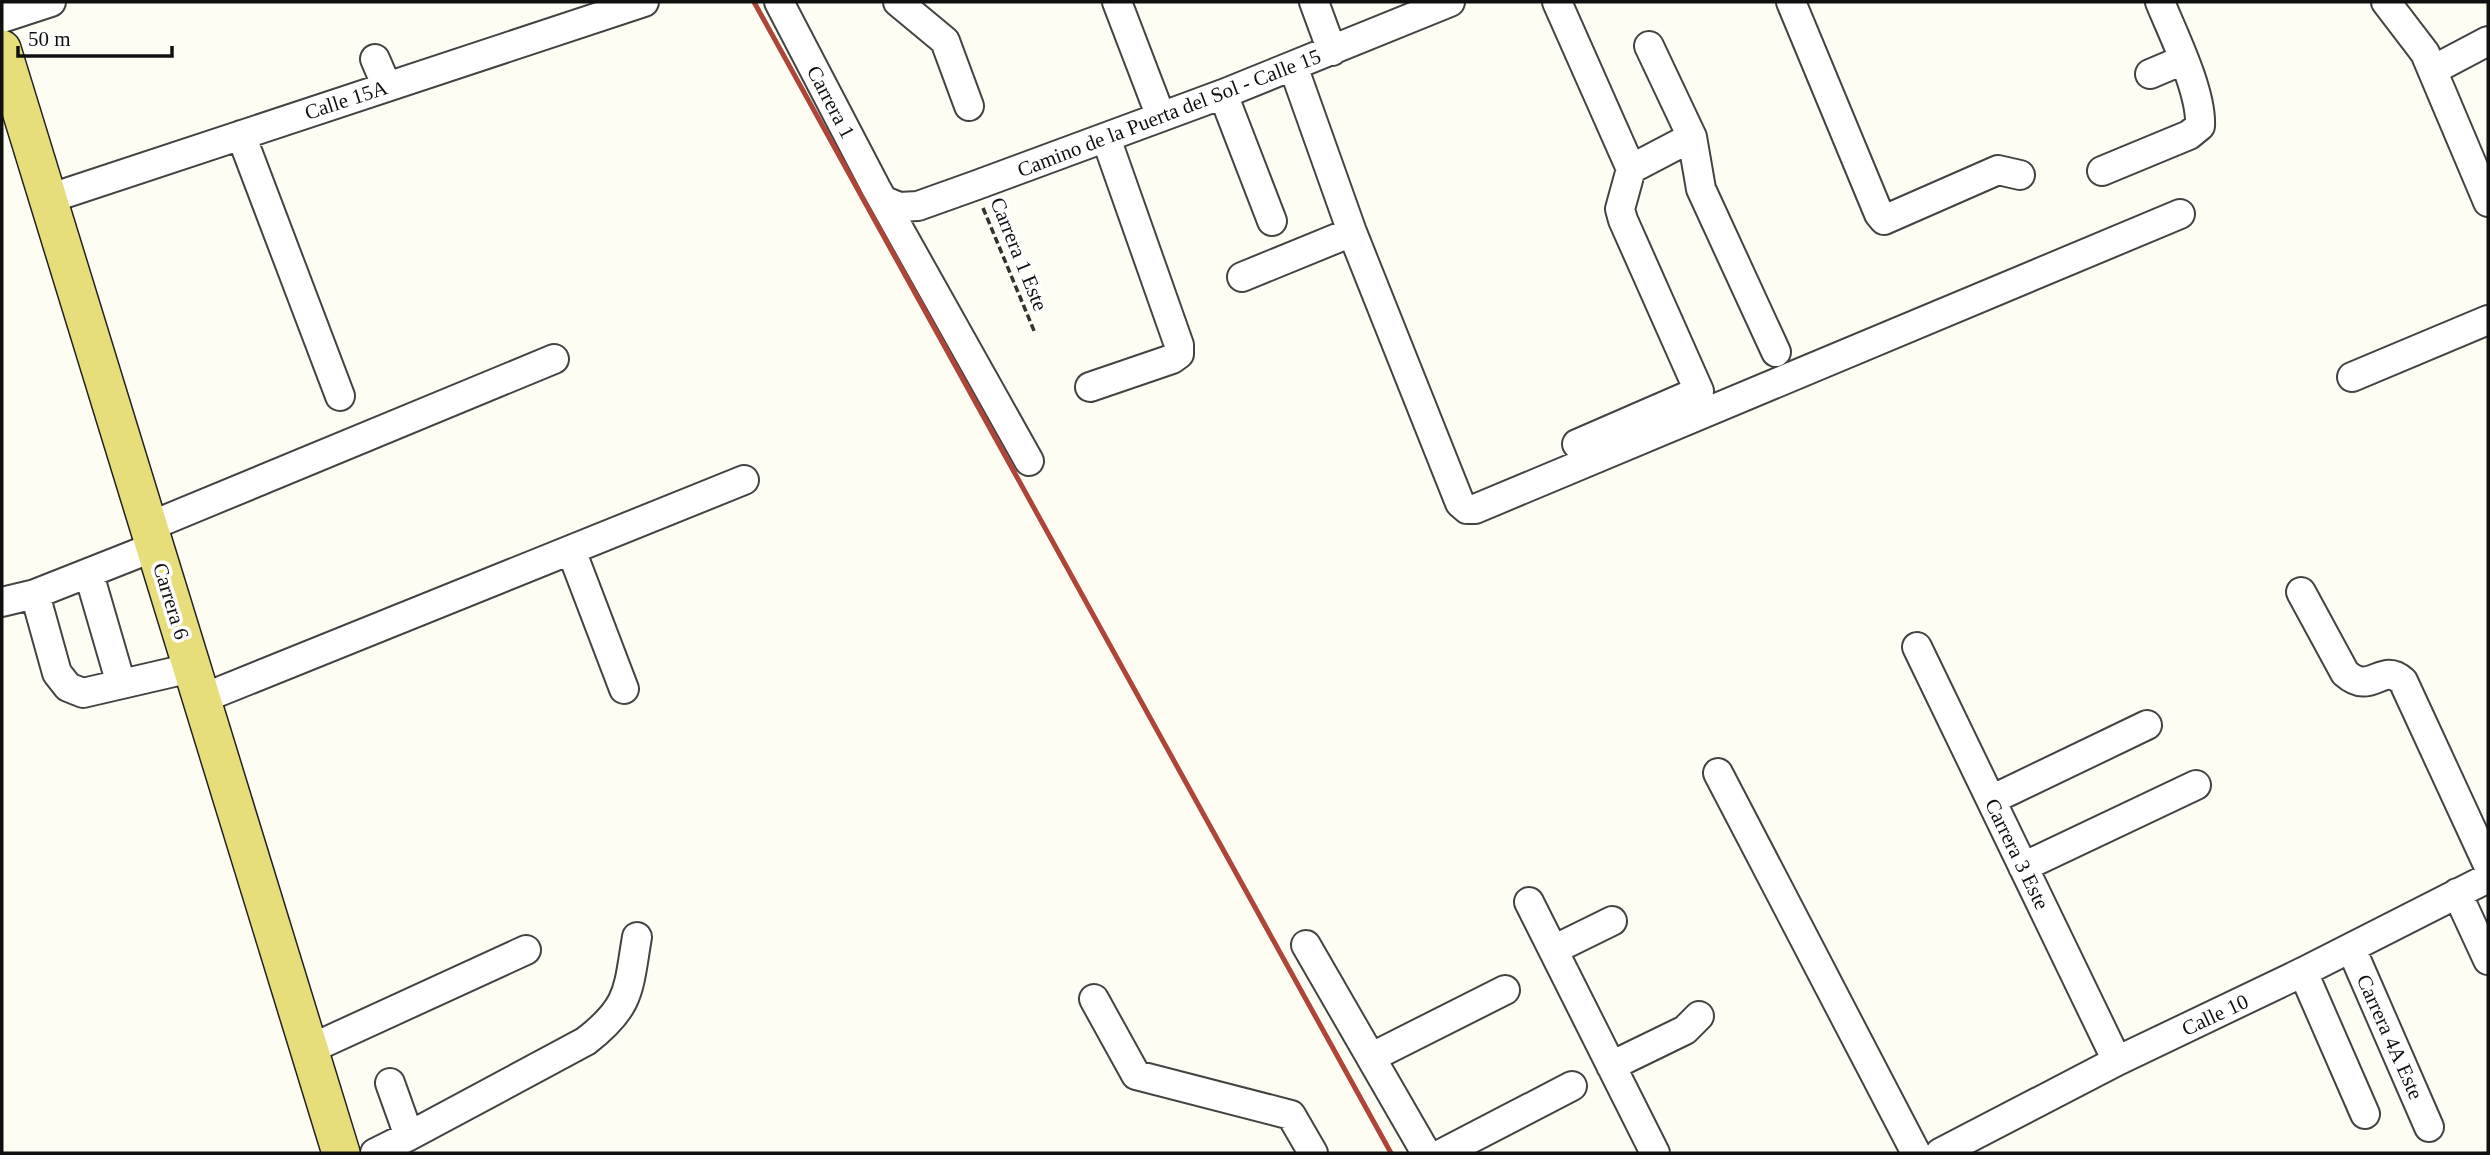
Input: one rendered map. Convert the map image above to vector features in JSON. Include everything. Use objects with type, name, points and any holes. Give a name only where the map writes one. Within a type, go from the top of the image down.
[{"type":"main road","name":"Carrera 6","points":[[2,49],[341,1153]]},
{"type":"street","points":[[2,18],[51,2]]},
{"type":"street","name":"Calle 15A","points":[[48,199],[644,2]]},
{"type":"street","name":"Carrera 1","points":[[779,2],[1029,461]]},
{"type":"street","points":[[898,2],[945,41],[969,106]]},
{"type":"street","points":[[1117,2],[1161,117]]},
{"type":"street","points":[[1314,2],[1332,51]]},
{"type":"street","name":"Camino de la Puerta del Sol - Calle 15","points":[[885,201],[899,207],[918,206],[1223,94],[1447,2]]},
{"type":"street","points":[[1558,2],[1631,169],[1620,209],[1623,220],[1699,391],[1577,444]]},
{"type":"street","points":[[1791,2],[1879,214],[1884,220],[1998,170],[2020,175]]},
{"type":"street","points":[[2102,171],[2189,135],[2200,126],[2200,114],[2183,60],[2160,2]]},
{"type":"street","points":[[2386,2],[2425,53],[2488,202]]},
{"type":"street","points":[[2436,77],[2488,41]]},
{"type":"street","points":[[1649,46],[1692,137],[1701,189],[1776,352]]},
{"type":"street","points":[[2436,77],[2488,57]]},
{"type":"street","points":[[375,59],[387,87]]},
{"type":"street","points":[[2150,74],[2183,60]]},
{"type":"street","points":[[1293,66],[1352,232],[1460,503],[1467,509],[1475,509],[2180,214]]},
{"type":"street","points":[[1223,94],[1272,221]]},
{"type":"street","points":[[241,135],[341,396]]},
{"type":"street","points":[[1631,169],[1692,137]]},
{"type":"street","points":[[1090,387],[1172,359],[1179,354],[1179,345],[1106,138]]},
{"type":"street","points":[[1242,277],[1352,232]]},
{"type":"street","points":[[2352,377],[2488,320]]},
{"type":"street","points":[[2,602],[35,594],[89,575],[151,537],[554,359]]},
{"type":"street","points":[[35,594],[57,673],[68,687],[83,693],[121,684],[196,683],[571,550],[744,480]]},
{"type":"street","points":[[571,550],[624,689]]},
{"type":"street","points":[[89,575],[121,684]]},
{"type":"street","points":[[2301,592],[2345,673],[2354,682],[2365,683],[2387,674],[2397,675],[2403,681],[2488,865]]},
{"type":"street","name":"Carrera 3 Este","points":[[1917,647],[2117,1061]]},
{"type":"street","points":[[1990,800],[2147,725]]},
{"type":"street","points":[[1718,774],[1916,1153]]},
{"type":"street","points":[[2023,867],[2196,785]]},
{"type":"street","name":"Calle 10","points":[[1941,1153],[2117,1061],[2303,972],[2488,878]]},
{"type":"street","points":[[2457,894],[2488,960]]},
{"type":"street","points":[[1529,902],[1655,1153]]},
{"type":"street","points":[[1553,950],[1612,921]]},
{"type":"street","points":[[375,1153],[586,1041],[610,1022],[627,996],[638,937]]},
{"type":"street","points":[[1306,946],[1426,1153]]},
{"type":"street","name":"Carrera 4A Este","points":[[2351,948],[2429,1127]]},
{"type":"street","points":[[308,1049],[526,950]]},
{"type":"street","points":[[2303,972],[2365,1114]]},
{"type":"street","points":[[1372,1057],[1505,990]]},
{"type":"street","points":[[1094,999],[1136,1075],[1291,1115],[1313,1153]]},
{"type":"street","points":[[1611,1066],[1685,1030],[1699,1016]]},
{"type":"street","points":[[390,1083],[409,1136]]},
{"type":"street","points":[[1443,1153],[1572,1086]]},
{"type":"path","name":"Carrera 1 Este","points":[[974,186],[1035,333]]},
{"type":"railway","points":[[754,2],[1391,1153]]}]
